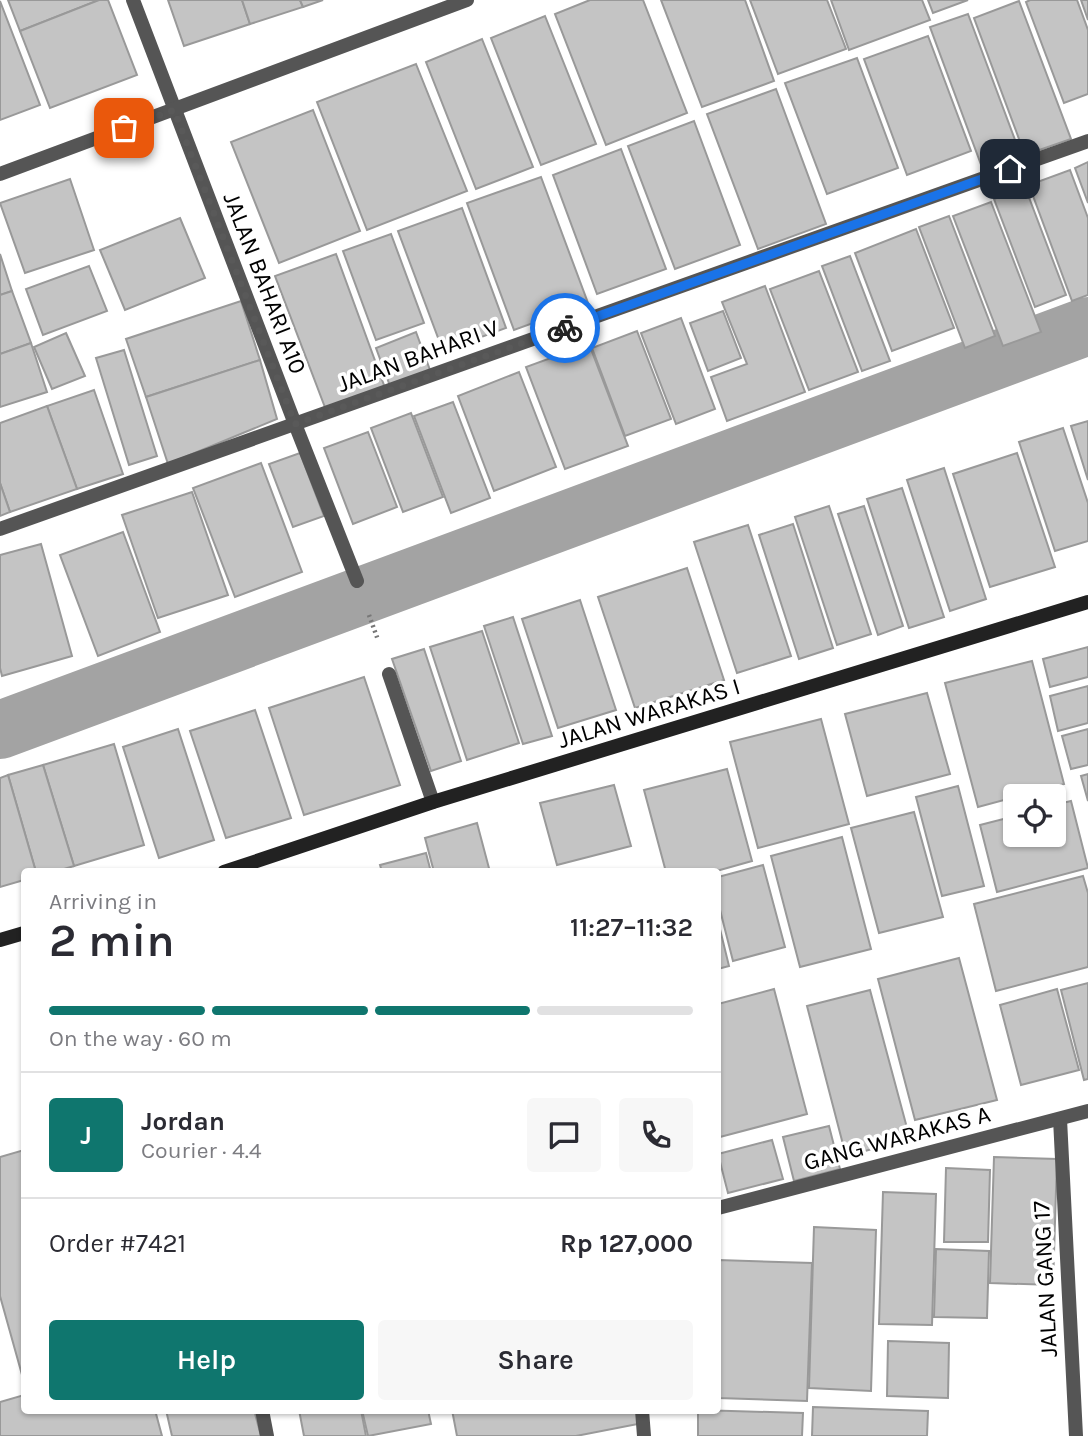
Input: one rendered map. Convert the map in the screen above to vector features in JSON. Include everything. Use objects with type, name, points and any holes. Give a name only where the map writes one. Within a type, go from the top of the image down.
[{"type":"street","name":"JALAN BAHARI A10","points":[[133,0],[357,581]]},
{"type":"street","points":[[0,174],[467,0]]},
{"type":"street","name":"JALAN BAHARI V","points":[[0,529],[1088,141]]},
{"type":"street","name":"JALAN WARAKAS I","points":[[236,868],[433,802],[1088,602]]},
{"type":"street","points":[[390,674],[433,802]]},
{"type":"street","points":[[0,940],[21,934]]},
{"type":"street","name":"GANG WARAKAS A","points":[[721,1207],[1088,1111]]},
{"type":"street","name":"JALAN GANG 17","points":[[1060,1119],[1076,1436]]},
{"type":"street","points":[[263,1414],[267,1436]]},
{"type":"street","points":[[642,1414],[644,1436]]},
{"type":"path","points":[[365,603],[382,652]]},
{"type":"building","points":[[8,0],[99,0],[20,31]]},
{"type":"building","points":[[99,0],[108,0],[137,75],[50,108],[20,31]]},
{"type":"building","points":[[168,0],[242,0],[250,24],[184,46]]},
{"type":"building","points":[[242,0],[300,0],[303,7],[250,24]]},
{"type":"building","points":[[300,0],[323,0],[303,7]]},
{"type":"building","points":[[590,0],[643,0],[687,113],[606,145],[555,14]]},
{"type":"building","points":[[661,0],[745,0],[774,81],[702,107]]},
{"type":"building","points":[[750,0],[827,0],[846,49],[778,74]]},
{"type":"building","points":[[831,0],[922,0],[930,20],[849,50]]},
{"type":"building","points":[[928,0],[968,0],[933,13]]},
{"type":"building","points":[[1077,0],[1088,30],[1088,94],[1064,103],[1026,2]]},
{"type":"building","points":[[1081,0],[1088,0],[1088,20]]},
{"type":"building","points":[[0,1],[40,105],[0,120]]},
{"type":"building","points":[[1019,1],[1071,139],[1025,155],[974,18]]},
{"type":"building","points":[[968,14],[1021,156],[983,170],[930,27]]},
{"type":"building","points":[[545,16],[596,144],[541,165],[491,38]]},
{"type":"building","points":[[928,36],[971,151],[907,175],[864,59]]},
{"type":"building","points":[[482,39],[533,167],[476,189],[426,62]]},
{"type":"building","points":[[857,58],[898,168],[827,194],[785,83]]},
{"type":"building","points":[[416,64],[467,191],[367,230],[317,102]]},
{"type":"building","points":[[776,89],[826,224],[758,249],[707,114]]},
{"type":"building","points":[[313,110],[360,231],[279,263],[231,142]]},
{"type":"building","points":[[694,121],[740,245],[675,269],[628,146]]},
{"type":"building","points":[[621,149],[666,269],[597,294],[553,175]]},
{"type":"building","points":[[1088,162],[1088,203],[1075,168]]},
{"type":"building","points":[[1070,170],[1088,218],[1088,295],[1072,301],[1029,185]]},
{"type":"building","points":[[541,177],[588,303],[514,330],[467,203]]},
{"type":"building","points":[[70,179],[94,250],[25,273],[0,203]]},
{"type":"building","points":[[1025,187],[1066,295],[1035,307],[994,199]]},
{"type":"building","points":[[991,202],[1041,332],[1003,346],[953,216]]},
{"type":"building","points":[[462,208],[506,328],[443,351],[398,231]]},
{"type":"building","points":[[949,216],[995,336],[965,348],[919,227]]},
{"type":"building","points":[[180,218],[205,278],[125,310],[100,250]]},
{"type":"building","points":[[916,229],[954,328],[892,351],[855,253]]},
{"type":"building","points":[[391,234],[424,323],[376,340],[343,251]]},
{"type":"building","points":[[0,254],[12,291],[0,295]]},
{"type":"building","points":[[336,254],[385,388],[326,410],[275,276]]},
{"type":"building","points":[[850,256],[890,361],[862,371],[822,266]]},
{"type":"building","points":[[89,266],[107,311],[43,335],[26,289]]},
{"type":"building","points":[[819,271],[858,372],[809,390],[770,289]]},
{"type":"building","points":[[765,286],[805,392],[727,421],[711,377],[747,364],[722,302]]},
{"type":"building","points":[[12,291],[31,343],[0,354],[0,295]]},
{"type":"building","points":[[241,301],[260,360],[146,397],[126,339]]},
{"type":"building","points":[[723,311],[741,358],[708,371],[690,323]]},
{"type":"building","points":[[681,318],[715,409],[676,424],[641,333]]},
{"type":"building","points":[[637,331],[671,419],[625,436],[592,348]]},
{"type":"building","points":[[416,332],[430,370],[390,386],[376,348]]},
{"type":"building","points":[[66,333],[85,376],[52,389],[34,347]]},
{"type":"building","points":[[31,343],[47,392],[0,407],[0,354]]},
{"type":"building","points":[[589,344],[628,446],[565,469],[526,367]]},
{"type":"building","points":[[124,350],[157,456],[129,465],[96,358]]},
{"type":"building","points":[[260,360],[277,419],[168,464],[146,397]]},
{"type":"building","points":[[519,372],[556,467],[494,491],[458,396]]},
{"type":"building","points":[[94,390],[123,474],[77,489],[47,406]]},
{"type":"building","points":[[453,402],[490,498],[451,513],[414,416]]},
{"type":"building","points":[[47,406],[77,489],[10,512],[0,483],[0,423]]},
{"type":"building","points":[[411,413],[443,497],[403,512],[371,428]]},
{"type":"building","points":[[1088,421],[1088,480],[1071,426]]},
{"type":"building","points":[[1063,428],[1088,503],[1088,541],[1055,551],[1019,442]]},
{"type":"building","points":[[368,432],[397,507],[353,524],[324,448]]},
{"type":"building","points":[[300,453],[324,516],[293,527],[269,464]]},
{"type":"building","points":[[1017,453],[1055,567],[990,587],[953,474]]},
{"type":"building","points":[[261,463],[302,572],[235,597],[193,488]]},
{"type":"building","points":[[944,468],[986,599],[950,611],[907,480]]},
{"type":"building","points":[[0,483],[10,512],[0,516]]},
{"type":"building","points":[[902,488],[944,617],[909,628],[867,499]]},
{"type":"building","points":[[192,492],[228,595],[158,618],[122,515]]},
{"type":"building","points":[[829,506],[871,634],[837,645],[795,517]]},
{"type":"building","points":[[864,506],[903,626],[878,635],[838,514]]},
{"type":"building","points":[[793,524],[833,648],[799,659],[759,535]]},
{"type":"building","points":[[748,525],[791,656],[737,673],[694,542]]},
{"type":"building","points":[[123,532],[160,632],[98,656],[60,555]]},
{"type":"building","points":[[41,544],[72,656],[2,676],[0,555]]},
{"type":"building","points":[[687,568],[724,680],[635,708],[598,597]]},
{"type":"building","points":[[580,600],[616,710],[558,728],[522,619]]},
{"type":"building","points":[[513,617],[552,736],[523,744],[484,626]]},
{"type":"building","points":[[482,631],[519,743],[467,760],[430,647]]},
{"type":"building","points":[[1088,647],[1088,677],[1050,687],[1043,659]]},
{"type":"building","points":[[424,649],[461,761],[431,771],[392,659]]},
{"type":"building","points":[[1032,661],[1064,784],[1003,784],[1003,800],[978,807],[945,683]]},
{"type":"building","points":[[364,677],[400,785],[304,815],[269,708]]},
{"type":"building","points":[[1088,686],[1088,723],[1058,731],[1050,696]]},
{"type":"building","points":[[927,693],[950,774],[867,796],[845,714]]},
{"type":"building","points":[[255,710],[291,818],[226,838],[190,731]]},
{"type":"building","points":[[821,719],[849,824],[758,848],[730,742]]},
{"type":"building","points":[[178,729],[214,840],[159,858],[123,747]]},
{"type":"building","points":[[1088,729],[1088,765],[1071,769],[1062,736]]},
{"type":"building","points":[[114,744],[144,845],[74,866],[43,765]]},
{"type":"building","points":[[43,765],[74,866],[35,868],[8,775]]},
{"type":"building","points":[[727,769],[752,861],[721,870],[665,868],[644,790]]},
{"type":"building","points":[[1088,774],[1088,801],[1081,776]]},
{"type":"building","points":[[8,775],[35,868],[21,868],[21,881],[0,887],[0,778]]},
{"type":"building","points":[[614,785],[631,846],[557,865],[540,803]]},
{"type":"building","points":[[958,786],[984,886],[942,896],[916,797]]},
{"type":"building","points":[[1071,801],[1088,868],[997,892],[980,825],[1003,819],[1003,847],[1066,847],[1066,802]]},
{"type":"building","points":[[914,812],[943,917],[879,933],[851,828]]},
{"type":"building","points":[[477,823],[489,868],[433,868],[425,838]]},
{"type":"building","points":[[842,837],[871,949],[800,967],[771,856]]},
{"type":"building","points":[[426,853],[430,868],[381,868],[380,865]]},
{"type":"building","points":[[763,865],[785,947],[733,961],[721,914],[721,876]]},
{"type":"building","points":[[1083,876],[1088,893],[1088,967],[996,991],[974,904]]},
{"type":"building","points":[[721,933],[729,966],[721,968]]},
{"type":"building","points":[[959,958],[997,1100],[915,1120],[878,979]]},
{"type":"building","points":[[1088,983],[1088,1079],[1084,1080],[1061,990]]},
{"type":"building","points":[[774,989],[807,1114],[721,1137],[721,1003]]},
{"type":"building","points":[[1057,989],[1079,1070],[1021,1085],[1000,1005]]},
{"type":"building","points":[[870,990],[910,1139],[846,1156],[807,1006]]},
{"type":"building","points":[[829,1126],[840,1169],[794,1181],[783,1137]]},
{"type":"building","points":[[772,1140],[783,1179],[728,1193],[721,1166],[721,1153]]},
{"type":"building","points":[[21,1151],[21,1371],[0,1296],[0,1157]]},
{"type":"building","points":[[994,1157],[1057,1159],[1053,1285],[990,1283]]},
{"type":"building","points":[[946,1168],[990,1170],[988,1242],[944,1242]]},
{"type":"building","points":[[883,1192],[936,1194],[932,1325],[879,1324]]},
{"type":"building","points":[[814,1227],[876,1230],[871,1391],[809,1388]]},
{"type":"building","points":[[936,1249],[989,1251],[987,1318],[934,1317]]},
{"type":"building","points":[[721,1260],[812,1263],[807,1401],[721,1398]]},
{"type":"building","points":[[888,1341],[949,1343],[948,1398],[887,1396]]},
{"type":"building","points":[[21,1396],[21,1414],[156,1414],[162,1436],[0,1436],[0,1402]]},
{"type":"building","points":[[813,1407],[928,1411],[927,1436],[812,1436]]},
{"type":"building","points":[[721,1411],[803,1413],[802,1436],[698,1436],[698,1414],[721,1414]]},
{"type":"building","points":[[167,1414],[255,1414],[261,1436],[172,1436]]},
{"type":"building","points":[[300,1414],[362,1414],[366,1436],[304,1436]]},
{"type":"building","points":[[363,1414],[429,1414],[431,1424],[368,1436]]},
{"type":"building","points":[[453,1414],[641,1414],[643,1423],[576,1436],[457,1436]]},
{"type":"waterway","points":[[0,730],[1088,326]]},
{"type":"way so far","points":[[124,128],[174,110],[295,424],[565,328]]},
{"type":"route","points":[[565,328],[1010,169]]}]
